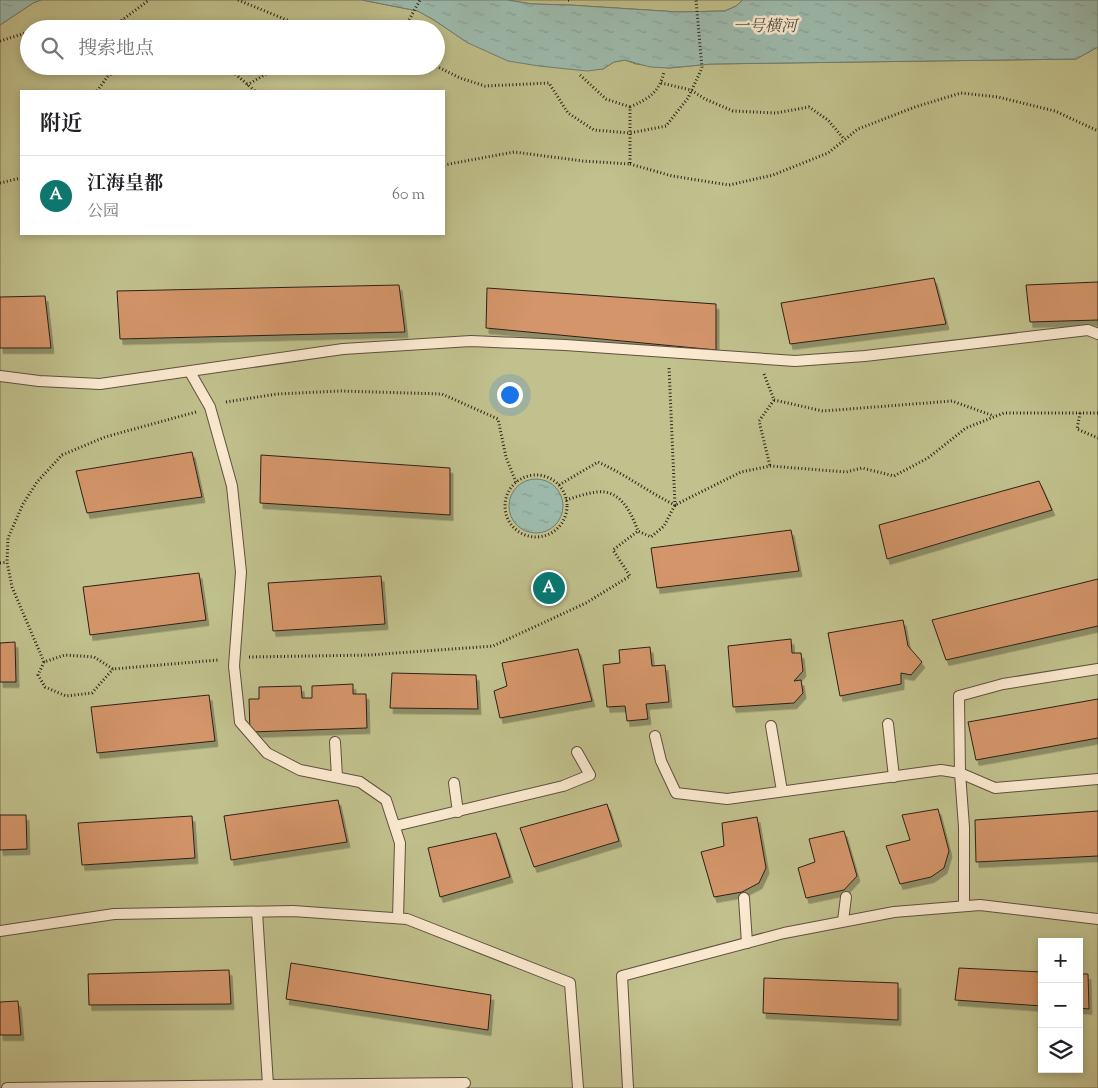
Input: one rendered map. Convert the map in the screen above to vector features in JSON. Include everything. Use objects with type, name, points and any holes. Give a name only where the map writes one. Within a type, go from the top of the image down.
[{"type":"lane","points":[[0,376],[38,381],[100,384],[343,348],[471,341],[565,345],[795,361],[865,356],[1088,330],[1098,334]]},
{"type":"lane","points":[[190,372],[210,407],[232,486],[241,572],[234,657],[240,722],[267,753],[300,770],[360,782],[386,800],[400,843],[398,918]]},
{"type":"lane","points":[[964,906],[964,827],[960,773],[959,696],[1003,684],[1098,669]]},
{"type":"lane","points":[[888,724],[894,777]]},
{"type":"lane","points":[[771,726],[782,791]]},
{"type":"lane","points":[[655,736],[661,761],[676,792],[727,798],[941,770],[960,773],[995,788],[1098,779]]},
{"type":"lane","points":[[335,742],[338,777]]},
{"type":"lane","points":[[394,826],[563,786],[590,775],[577,752]]},
{"type":"lane","points":[[454,783],[458,812]]},
{"type":"lane","points":[[844,921],[846,897]]},
{"type":"lane","points":[[744,898],[747,943]]},
{"type":"lane","points":[[628,1088],[622,976],[784,933],[894,912],[980,905],[1098,919]]},
{"type":"lane","points":[[0,931],[114,914],[293,911],[407,919],[570,983],[578,1088]]},
{"type":"lane","points":[[257,912],[268,1086]]},
{"type":"lane","points":[[7,1088],[465,1083]]},
{"type":"path","points":[[122,20],[149,0]]},
{"type":"path","points":[[238,0],[287,20]]},
{"type":"path","points":[[410,20],[420,0]]},
{"type":"path","points":[[445,70],[460,78],[485,86],[549,83],[568,113],[594,130],[630,133],[666,126],[688,98],[702,68],[696,0]]},
{"type":"path","points":[[0,41],[20,35]]},
{"type":"path","points":[[580,75],[606,99],[630,108],[648,99],[661,83],[664,72]]},
{"type":"path","points":[[98,90],[110,75]]},
{"type":"path","points":[[236,75],[254,90]]},
{"type":"path","points":[[247,84],[264,75]]},
{"type":"path","points":[[661,83],[692,90],[705,99],[733,111],[776,113],[809,108],[828,120],[844,140]]},
{"type":"path","points":[[445,165],[514,152],[583,161],[630,164],[672,176],[729,185],[773,175],[828,153],[858,129],[915,107],[961,93],[998,97],[1055,111],[1098,130]]},
{"type":"path","points":[[630,108],[630,164]]},
{"type":"path","points":[[0,183],[20,178]]},
{"type":"path","points":[[566,500],[598,491],[616,495],[630,512],[638,531],[651,537],[664,526],[675,505],[668,353]]},
{"type":"path","points":[[758,359],[774,400]]},
{"type":"path","points":[[44,662],[12,587],[7,562],[8,538],[23,504],[37,482],[62,455],[105,437],[164,422],[231,400],[277,394],[341,391],[442,394],[498,418],[506,457],[516,482]]},
{"type":"path","points":[[774,400],[823,411],[952,401],[995,417]]},
{"type":"path","points":[[770,466],[760,421],[774,400]]},
{"type":"path","points":[[675,505],[740,472],[770,466],[846,472],[862,468],[894,476],[928,458],[966,428],[1004,413],[1098,413]]},
{"type":"path","points":[[1080,413],[1077,429],[1098,438]]},
{"type":"path","points":[[559,485],[598,462],[675,505]]},
{"type":"path","points":[[531,475],[540,475],[549,478],[559,485],[566,500],[566,514],[556,530],[546,536],[530,538],[514,530],[506,516],[505,500],[507,493],[516,482],[531,475]]},
{"type":"path","points":[[113,669],[92,694],[66,696],[45,687],[38,675],[44,662],[65,655],[94,656],[113,669],[157,664],[209,662],[234,657],[370,655],[493,646],[586,604],[630,576],[613,550],[638,531]]},
{"type":"path","points":[[0,563],[7,562]]},
{"type":"green space","points":[[41,0],[362,0],[418,11],[434,20],[20,20],[20,75],[445,75],[445,27],[468,43],[603,69],[614,62],[625,60],[636,64],[669,68],[711,64],[1076,59],[1098,47],[1098,1088],[0,1088],[0,25],[33,3]]},
{"type":"green space","points":[[507,0],[743,0],[725,11],[679,12],[532,4]]},
{"type":"water","points":[[0,0],[41,0],[33,3],[0,25]]},
{"type":"water","name":"一号横河","points":[[362,0],[507,0],[532,4],[679,12],[725,11],[743,0],[1098,0],[1098,47],[1076,59],[711,64],[669,68],[650,67],[625,60],[614,62],[603,69],[587,71],[508,61],[468,43],[445,27],[445,20],[434,20],[418,11]]},
{"type":"water","points":[[536,479],[546,481],[555,487],[561,496],[563,506],[561,516],[555,525],[546,531],[536,533],[526,531],[517,525],[511,516],[509,506],[511,496],[517,487],[526,481]]},
{"type":"building","points":[[934,278],[946,324],[790,344],[781,303]]},
{"type":"building","points":[[1098,282],[1098,320],[1030,322],[1026,285]]},
{"type":"building","points":[[399,285],[405,332],[120,339],[117,291]]},
{"type":"building","points":[[487,288],[716,304],[716,350],[486,328]]},
{"type":"building","points":[[45,296],[51,348],[0,348],[0,297]]},
{"type":"building","points":[[192,452],[202,497],[87,513],[76,471]]},
{"type":"building","points":[[261,455],[450,468],[450,515],[260,503]]},
{"type":"building","points":[[1039,481],[1052,510],[887,559],[879,525]]},
{"type":"building","points":[[791,530],[799,571],[657,588],[651,548]]},
{"type":"building","points":[[199,573],[206,620],[90,635],[83,587]]},
{"type":"building","points":[[381,576],[385,624],[273,631],[268,583]]},
{"type":"building","points":[[1098,579],[1098,626],[946,660],[932,620]]},
{"type":"building","points":[[903,620],[908,646],[922,662],[911,675],[901,673],[901,684],[840,696],[828,633]]},
{"type":"building","points":[[791,639],[792,653],[801,653],[803,671],[794,681],[801,680],[803,693],[794,703],[733,707],[728,646]]},
{"type":"building","points":[[15,642],[16,682],[0,682],[0,643]]},
{"type":"building","points":[[650,647],[652,666],[665,665],[669,702],[646,704],[648,719],[627,721],[625,706],[607,707],[603,665],[620,663],[619,650]]},
{"type":"building","points":[[578,649],[592,701],[500,718],[494,691],[507,686],[502,663]]},
{"type":"building","points":[[392,673],[476,675],[478,709],[390,708]]},
{"type":"building","points":[[353,684],[353,694],[366,694],[367,728],[250,732],[249,699],[259,699],[259,687],[301,686],[302,698],[312,698],[312,686]]},
{"type":"building","points":[[209,695],[215,741],[97,753],[91,707]]},
{"type":"building","points":[[1098,699],[1098,738],[976,760],[968,722]]},
{"type":"building","points":[[338,800],[347,842],[231,860],[224,816]]},
{"type":"building","points":[[607,804],[619,841],[534,867],[520,828]]},
{"type":"building","points":[[938,809],[949,851],[944,868],[931,877],[900,884],[886,846],[910,840],[902,815]]},
{"type":"building","points":[[1098,811],[1098,856],[976,862],[975,820]]},
{"type":"building","points":[[0,815],[26,815],[27,849],[0,850]]},
{"type":"building","points":[[192,816],[195,858],[82,865],[78,823]]},
{"type":"building","points":[[757,817],[766,868],[759,883],[742,892],[714,897],[701,852],[724,846],[722,823]]},
{"type":"building","points":[[844,831],[857,876],[844,890],[806,898],[798,868],[815,862],[809,839]]},
{"type":"building","points":[[496,833],[510,877],[440,897],[428,848]]},
{"type":"building","points":[[291,963],[491,995],[488,1030],[286,999]]},
{"type":"building","points":[[959,968],[1038,972],[1038,1006],[955,1000]]},
{"type":"building","points":[[229,970],[231,1004],[89,1005],[88,974]]},
{"type":"building","points":[[1083,974],[1088,974],[1089,1009],[1083,1008]]},
{"type":"building","points":[[764,978],[898,983],[898,1020],[763,1013]]},
{"type":"building","points":[[18,1001],[21,1035],[0,1035],[0,1002]]},
{"type":"place","name":"江海皇都","points":[[549,588]]}]
